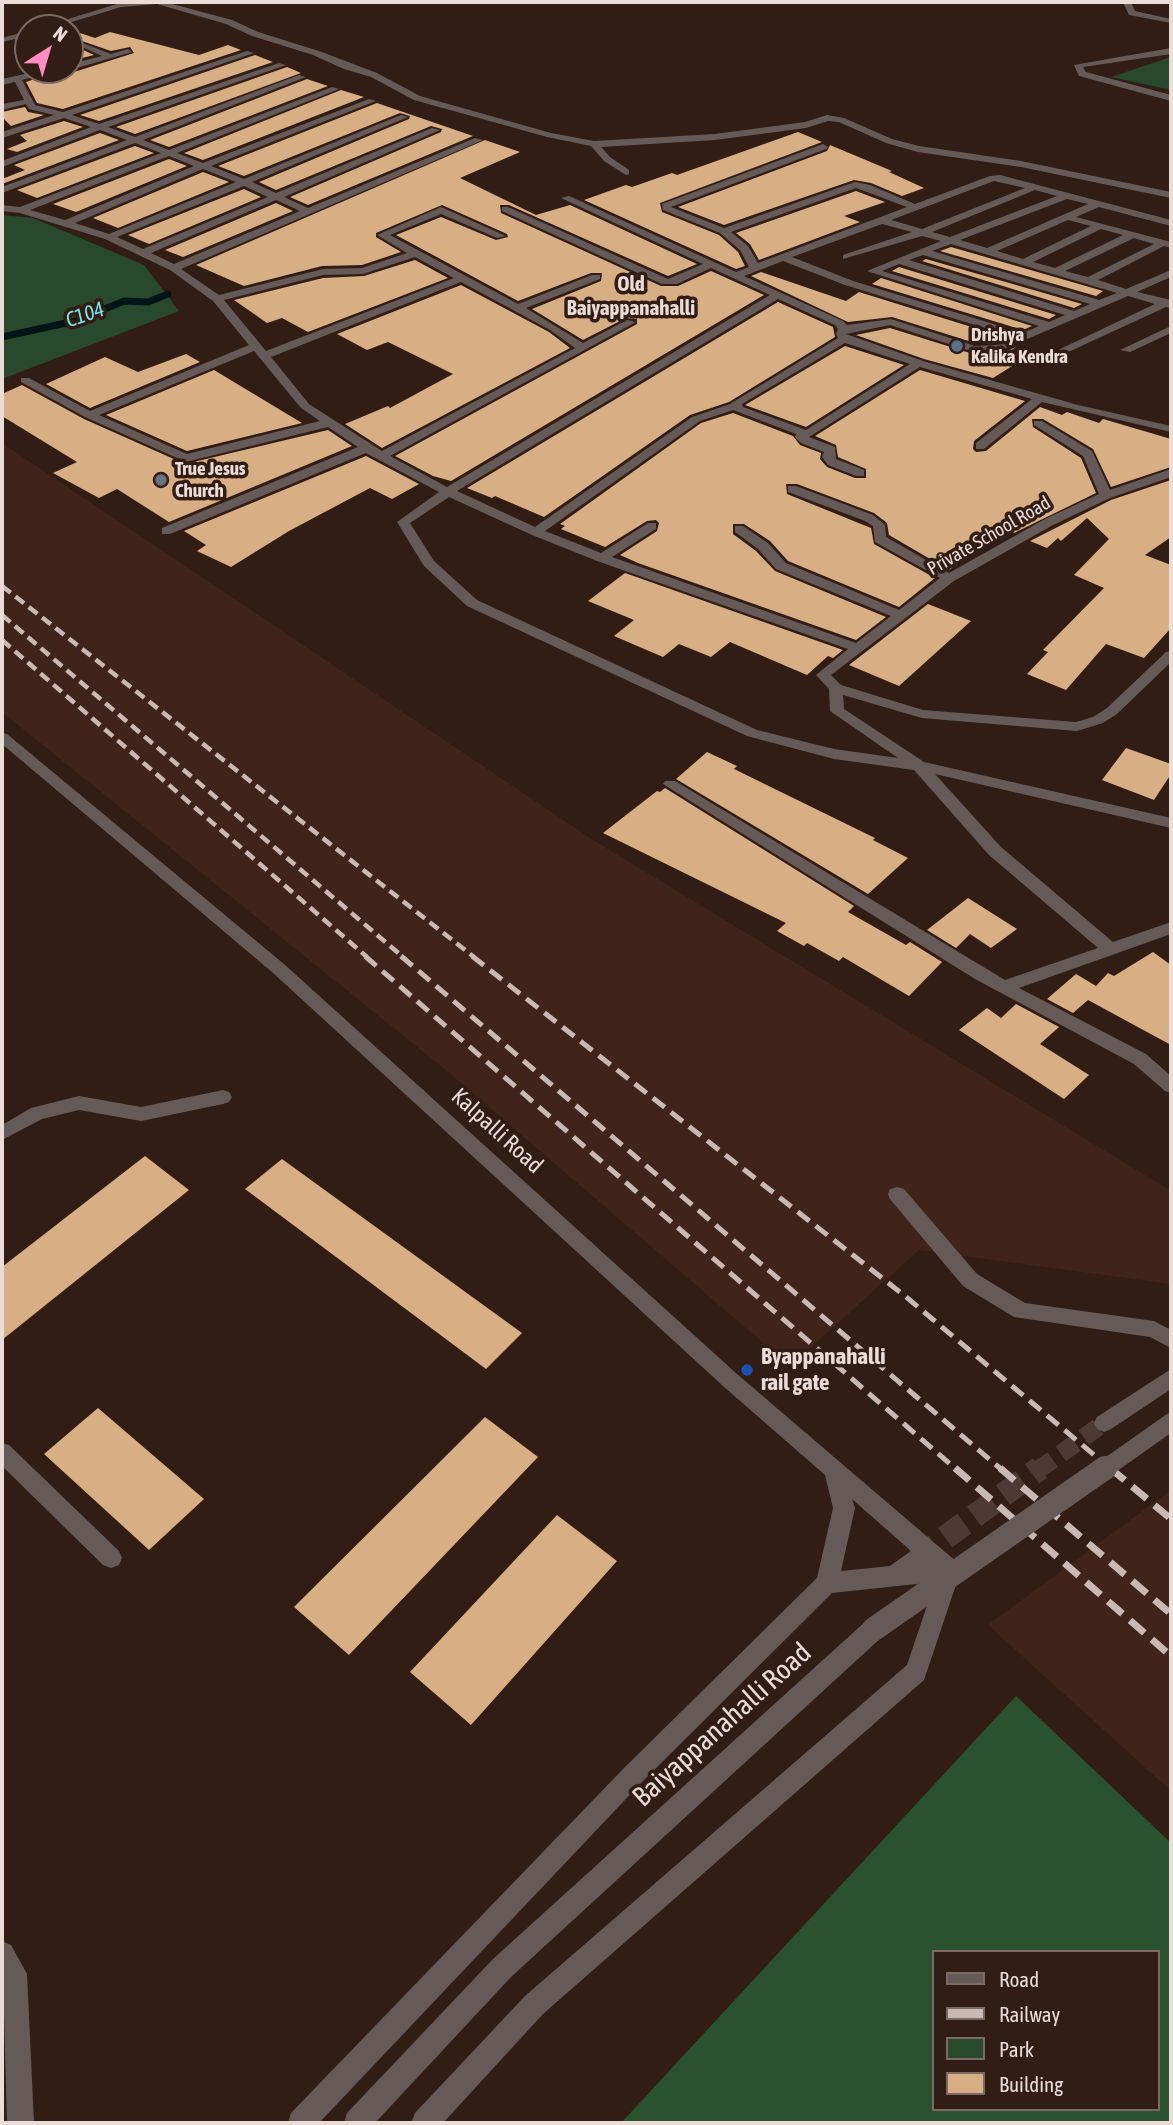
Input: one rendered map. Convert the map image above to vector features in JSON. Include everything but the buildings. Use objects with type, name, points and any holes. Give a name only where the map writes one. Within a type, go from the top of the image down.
[{"type":"street","points":[[84,16],[120,5],[157,2],[229,22],[255,34],[316,53],[374,75],[417,99],[550,135],[594,144],[715,137],[806,125],[827,118],[841,120],[889,141],[918,149],[1021,164],[1171,195]]},
{"type":"street","points":[[1127,2],[1132,13],[1171,21]]},
{"type":"street","points":[[84,44],[111,57]]},
{"type":"street","points":[[1171,51],[1078,65],[1082,74],[1171,98]]},
{"type":"street","points":[[84,63],[128,52]]},
{"type":"street","points":[[2,135],[250,53]]},
{"type":"street","points":[[2,164],[100,127],[282,65]]},
{"type":"street","points":[[2,190],[302,77]]},
{"type":"street","points":[[20,84],[32,107],[65,115],[133,139],[244,182],[309,212]]},
{"type":"street","points":[[21,210],[335,89]]},
{"type":"street","points":[[2,107],[29,101]]},
{"type":"street","points":[[68,223],[201,167],[372,101]]},
{"type":"street","points":[[109,237],[404,117]]},
{"type":"street","points":[[142,253],[435,130]]},
{"type":"street","points":[[174,268],[478,140]]},
{"type":"street","points":[[594,144],[607,159],[626,173]]},
{"type":"street","points":[[755,268],[744,248],[724,231],[666,208],[667,204],[823,147]]},
{"type":"street","points":[[734,276],[993,178],[1171,223]]},
{"type":"street","points":[[724,231],[855,185],[867,187],[914,206]]},
{"type":"street","points":[[847,257],[923,232],[1035,187]]},
{"type":"street","points":[[1049,326],[872,271],[1068,195]]},
{"type":"street","points":[[566,198],[839,323],[844,334],[919,363],[1076,408],[1171,429]]},
{"type":"street","points":[[989,251],[1097,204]]},
{"type":"street","points":[[2,208],[21,210],[109,237],[174,268],[217,299],[305,406],[367,448],[447,492],[602,558],[860,649]]},
{"type":"street","points":[[505,209],[666,282],[673,282],[712,264]]},
{"type":"street","points":[[501,236],[446,211],[436,211],[382,235],[554,328],[583,348]]},
{"type":"street","points":[[1067,217],[1167,244]]},
{"type":"street","points":[[880,220],[1169,303]]},
{"type":"street","points":[[1024,262],[1100,226]]},
{"type":"street","points":[[1057,271],[1132,235]]},
{"type":"street","points":[[1089,281],[1167,244]]},
{"type":"street","points":[[811,246],[880,268]]},
{"type":"street","points":[[924,252],[1100,304]]},
{"type":"street","points":[[217,299],[323,272],[363,271],[414,254]]},
{"type":"street","points":[[782,257],[849,283],[1024,337]]},
{"type":"street","points":[[900,261],[1075,315]]},
{"type":"street","points":[[536,532],[696,419],[735,406],[844,334],[891,322],[985,350],[999,348],[1171,273]]},
{"type":"street","points":[[517,308],[596,277]]},
{"type":"street","points":[[264,356],[460,279]]},
{"type":"street","points":[[778,295],[447,492],[403,522],[429,563],[472,603],[752,733],[834,754],[919,766],[1171,823]]},
{"type":"street","points":[[1062,351],[1169,303]]},
{"type":"street","points":[[382,456],[631,322]]},
{"type":"street","points":[[1126,349],[1171,329]]},
{"type":"street","points":[[89,415],[256,346]]},
{"type":"street","points":[[860,473],[832,462],[828,457],[831,450],[805,440],[801,437],[803,433],[919,363]]},
{"type":"street","points":[[25,380],[89,415],[187,458],[328,423]]},
{"type":"street","points":[[980,446],[1041,397]]},
{"type":"street","points":[[735,406],[803,433]]},
{"type":"street","points":[[1038,423],[1088,454],[1106,495]]},
{"type":"street","points":[[166,531],[367,448]]},
{"type":"street","name":"Private School Road","points":[[836,688],[823,675],[949,578],[1049,522],[1106,495],[1171,472]]},
{"type":"street","points":[[792,489],[869,518],[879,525],[880,539],[949,578]]},
{"type":"street","points":[[602,558],[652,526]]},
{"type":"street","points":[[739,529],[763,547],[781,566],[901,616]]},
{"type":"street","points":[[1110,949],[995,851],[919,766],[837,711],[836,688],[922,714],[1077,727],[1098,720],[1112,711],[1171,655]]},
{"type":"street","name":"Kalpalli Road","points":[[2,737],[278,968],[730,1380],[950,1570]]},
{"type":"street","points":[[670,784],[1003,987],[1140,1059],[1171,1086]]},
{"type":"street","points":[[1003,987],[1171,928]]},
{"type":"street","points":[[2,1133],[37,1113],[79,1103],[141,1114],[223,1097]]},
{"type":"street","points":[[897,1194],[970,1280],[1021,1311],[1154,1329],[1171,1340]]},
{"type":"street","points":[[1104,1423],[1171,1378]]},
{"type":"street","name":"Baiyappanahalli Road","points":[[356,2123],[502,1968],[874,1629],[1171,1422]]},
{"type":"street","points":[[2,1452],[111,1558]]},
{"type":"street","points":[[425,2123],[534,2004],[916,1672],[950,1570],[827,1583],[844,1507],[834,1470]]},
{"type":"street","points":[[895,1575],[916,1559]]},
{"type":"street","name":"Baiyappanahalli Road","points":[[301,2123],[633,1775],[827,1583]]},
{"type":"street","points":[[2,1954],[14,1974],[21,2123]]},
{"type":"shaded area","points":[[2,443],[593,840],[1171,1191],[1171,1284],[919,1250],[790,1366],[447,1071],[2,712]]},
{"type":"shaded area","points":[[1171,1490],[1171,1791],[988,1625]]},
{"type":"green space","points":[[1171,57],[1171,90],[1111,77]]},
{"type":"green space","points":[[2,215],[33,218],[144,265],[179,311],[2,379]]},
{"type":"green space","points":[[1016,1696],[1171,1843],[1171,2123],[621,2123]]},
{"type":"waterway","name":"C104","points":[[2,337],[75,321],[124,301],[148,302],[168,294]]},
{"type":"tunnel","points":[[1038,1470],[1104,1423]]},
{"type":"tunnel","points":[[916,1559],[1040,1468]]},
{"type":"railway","points":[[2,586],[474,957]]},
{"type":"railway","points":[[2,615],[403,957]]},
{"type":"railway","points":[[2,640],[367,957]]},
{"type":"railway","points":[[365,956],[957,1470]]},
{"type":"railway","points":[[401,956],[1002,1470]]},
{"type":"railway","points":[[472,956],[905,1296],[1112,1470]]},
{"type":"railway","points":[[955,1468],[1171,1656]]},
{"type":"railway","points":[[1000,1468],[1171,1614]]},
{"type":"railway","points":[[1110,1468],[1171,1519]]},
{"type":"place","name":"Drishya Kalika Kendra","points":[[957,346]]},
{"type":"place","name":"True Jesus Church","points":[[161,480]]},
{"type":"place","name":"Byappanahalli rail gate","points":[[747,1370]]},
{"type":"district","name":"Old Baiyappanahalli","points":[[631,296]]}]
